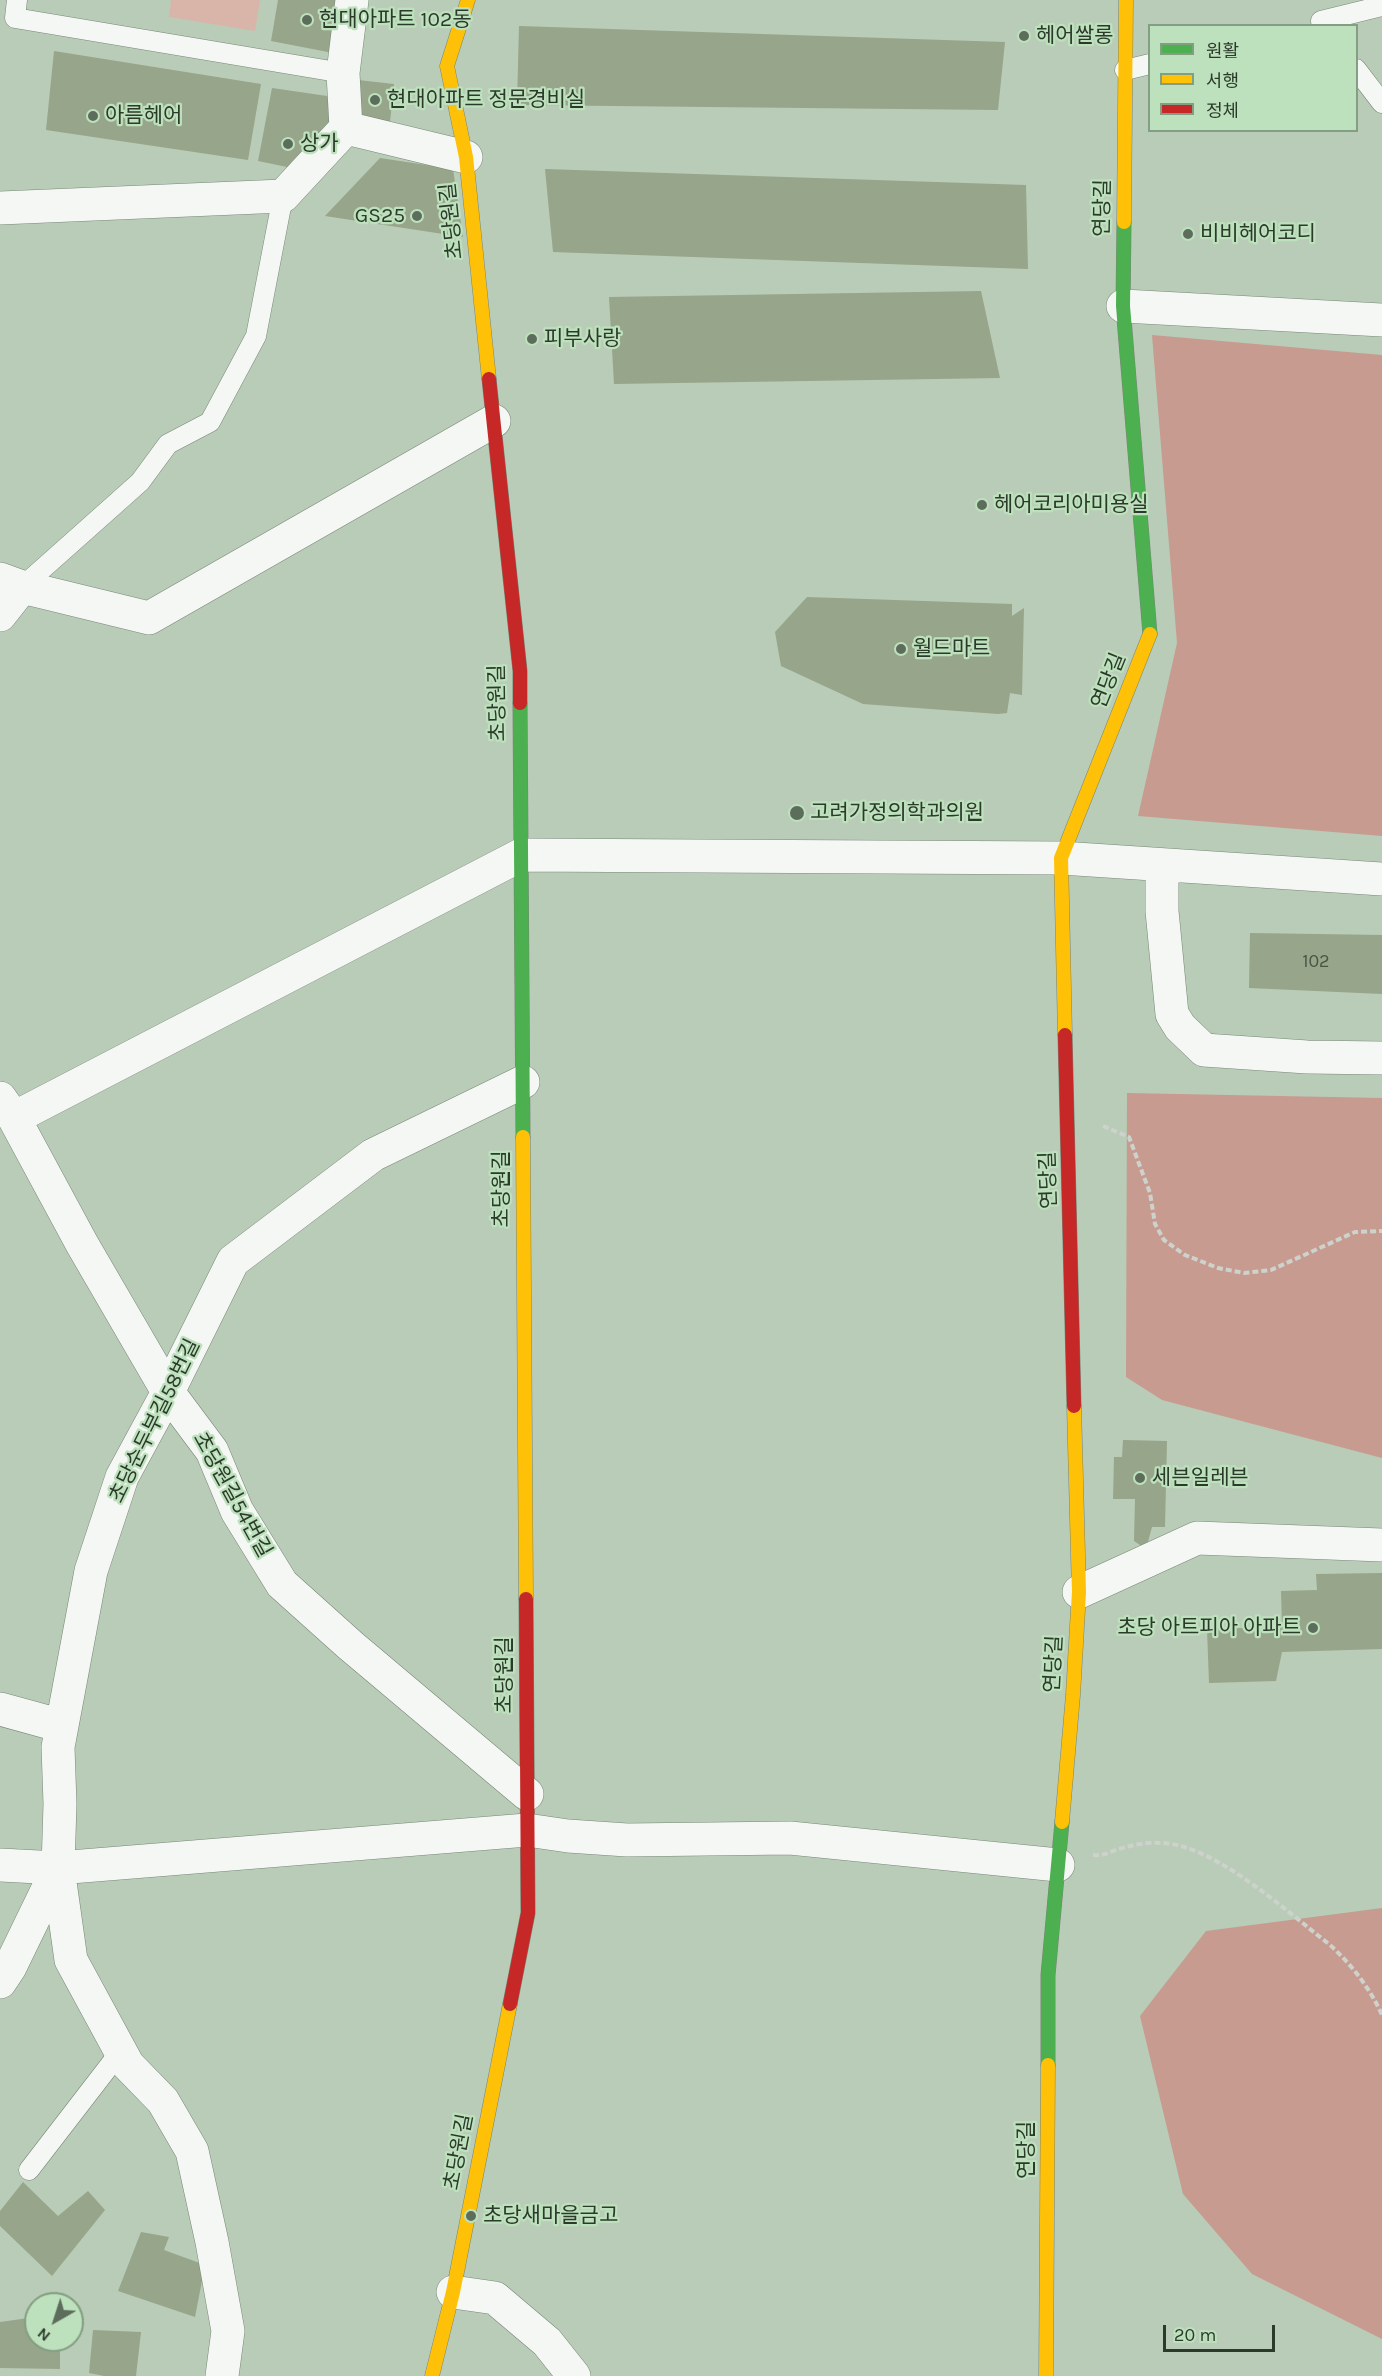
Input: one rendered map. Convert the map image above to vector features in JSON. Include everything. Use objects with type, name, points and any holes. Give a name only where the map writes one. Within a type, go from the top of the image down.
[{"type":"street","points":[[0,208],[283,196],[346,128],[343,73],[352,0]]},
{"type":"street","name":"초당원길","points":[[432,2376],[453,2292],[528,1913],[520,671],[466,157],[447,66],[468,0]]},
{"type":"street","name":"연당길","points":[[1046,2376],[1048,1975],[1073,1695],[1078,1592],[1061,858],[1149,636],[1123,306],[1126,0]]},
{"type":"street","points":[[346,128],[466,157]]},
{"type":"street","points":[[1123,306],[1382,320]]},
{"type":"street","points":[[0,615],[11,583],[149,618],[494,421]]},
{"type":"street","points":[[7,1108],[521,855],[1061,858],[1382,879]]},
{"type":"street","points":[[1162,865],[1162,911],[1173,1014],[1180,1028],[1204,1050],[1307,1057],[1382,1058]]},
{"type":"street","name":"초당순두부길58번길","points":[[0,1982],[10,1967],[58,1868],[60,1804],[58,1747],[91,1571],[122,1477],[168,1392],[233,1261],[373,1155],[523,1082]]},
{"type":"street","name":"초당원길54번길","points":[[7,1108],[82,1244],[168,1392],[212,1451],[237,1511],[282,1584],[350,1645],[527,1794]]},
{"type":"street","points":[[1078,1592],[1197,1538],[1382,1545]]},
{"type":"street","points":[[0,1709],[62,1726]]},
{"type":"street","points":[[0,1865],[58,1868],[527,1830],[568,1836],[627,1840],[790,1838],[1059,1858]]},
{"type":"street","points":[[58,1868],[71,1960],[128,2065],[163,2101],[192,2151],[228,2331],[222,2376]]},
{"type":"street","points":[[453,2292],[495,2298],[547,2342],[574,2376]]},
{"type":"lane","points":[[16,0],[15,18],[343,73]]},
{"type":"lane","points":[[1316,24],[1382,6]]},
{"type":"lane","points":[[1125,70],[1148,64]]},
{"type":"lane","points":[[1358,72],[1382,103]]},
{"type":"lane","points":[[11,583],[140,482],[168,444],[210,422],[256,336],[283,196]]},
{"type":"lane","points":[[29,2170],[120,2052]]},
{"type":"path","points":[[1067,1112],[1129,1137],[1150,1193],[1155,1224],[1164,1240],[1185,1255],[1218,1268],[1244,1273],[1271,1270],[1355,1232],[1382,1231]]},
{"type":"path","points":[[1059,1858],[1102,1856],[1136,1844],[1162,1842],[1179,1845],[1211,1857],[1346,1959],[1375,2000],[1382,2015]]},
{"type":"shaded area","points":[[171,0],[260,0],[255,31],[169,17]]},
{"type":"shaded area","points":[[1152,335],[1382,355],[1382,836],[1138,816],[1177,643]]},
{"type":"shaded area","points":[[1127,1093],[1382,1098],[1382,1458],[1162,1400],[1126,1377]]},
{"type":"shaded area","points":[[1382,1908],[1382,2339],[1252,2274],[1183,2194],[1140,2016],[1206,1931]]},
{"type":"building","name":"현대아파트 102동","points":[[278,0],[342,0],[333,53],[271,41]]},
{"type":"building","points":[[519,26],[1005,42],[998,110],[517,105]]},
{"type":"building","points":[[54,51],[261,84],[248,160],[46,130]]},
{"type":"building","name":"현대아파트 정문경비실","points":[[358,80],[394,84],[390,122],[356,116]]},
{"type":"building","name":"상가","points":[[272,88],[334,97],[330,127],[292,168],[258,161]]},
{"type":"building","points":[[380,158],[453,169],[463,237],[325,216]]},
{"type":"building","points":[[545,169],[1026,185],[1028,269],[553,252]]},
{"type":"building","points":[[981,291],[1000,378],[614,384],[609,297]]},
{"type":"building","name":"월드마트","points":[[807,597],[1012,604],[1012,616],[1024,608],[1022,695],[1010,693],[1007,713],[998,714],[863,704],[781,666],[775,632]]},
{"type":"building","points":[[1250,933],[1382,935],[1382,994],[1249,988]]},
{"type":"building","name":"세븐일레븐","points":[[1123,1440],[1167,1441],[1165,1527],[1152,1527],[1146,1549],[1134,1541],[1135,1499],[1113,1499],[1114,1457],[1122,1457]]},
{"type":"building","name":"초당 아트피아 아파트","points":[[1382,1573],[1382,1649],[1282,1652],[1276,1681],[1209,1683],[1207,1629],[1282,1627],[1281,1591],[1317,1590],[1316,1574]]},
{"type":"building","points":[[23,2182],[58,2216],[88,2191],[105,2210],[52,2276],[0,2226],[0,2211]]},
{"type":"building","points":[[141,2232],[169,2237],[164,2250],[205,2265],[195,2317],[118,2291]]},
{"type":"building","points":[[24,2319],[24,2352],[60,2352],[60,2369],[0,2368],[0,2322]]},
{"type":"building","points":[[93,2330],[141,2332],[136,2376],[104,2376],[89,2373]]},
{"type":"traffic: fast","points":[[1124,222],[1123,306],[1150,634]]},
{"type":"traffic: fast","points":[[520,703],[523,1137]]},
{"type":"traffic: fast","points":[[1048,2065],[1048,1975],[1062,1822]]},
{"type":"traffic: slow","points":[[468,0],[447,66],[466,157],[489,379]]},
{"type":"traffic: slow","points":[[1124,222],[1126,0]]},
{"type":"traffic: slow","points":[[1065,1035],[1061,858],[1150,634]]},
{"type":"traffic: slow","points":[[523,1137],[526,1599]]},
{"type":"traffic: slow","points":[[1062,1822],[1079,1592],[1074,1406]]},
{"type":"traffic: slow","points":[[432,2376],[453,2292],[510,2004]]},
{"type":"traffic: slow","points":[[1046,2376],[1048,2065]]},
{"type":"traffic: jam","points":[[489,379],[520,671],[520,703]]},
{"type":"traffic: jam","points":[[1065,1035],[1074,1406]]},
{"type":"traffic: jam","points":[[510,2004],[528,1913],[526,1599]]},
{"type":"place","name":"현대아파트 102동","points":[[307,20]]},
{"type":"place","name":"헤어쌀롱","points":[[1024,36]]},
{"type":"place","name":"현대아파트 정문경비실","points":[[375,100]]},
{"type":"place","name":"아름헤어","points":[[93,116]]},
{"type":"place","name":"상가","points":[[288,144]]},
{"type":"place","name":"GS25","points":[[417,216]]},
{"type":"place","name":"비비헤어코디","points":[[1188,234]]},
{"type":"place","name":"피부사랑","points":[[532,339]]},
{"type":"place","name":"헤어코리아미용실","points":[[982,505]]},
{"type":"place","name":"월드마트","points":[[901,649]]},
{"type":"place","name":"고려가정의학과의원","points":[[797,813]]},
{"type":"place","name":"세븐일레븐","points":[[1140,1478]]},
{"type":"place","name":"초당 아트피아 아파트","points":[[1313,1628]]},
{"type":"place","name":"초당새마을금고","points":[[471,2216]]}]
